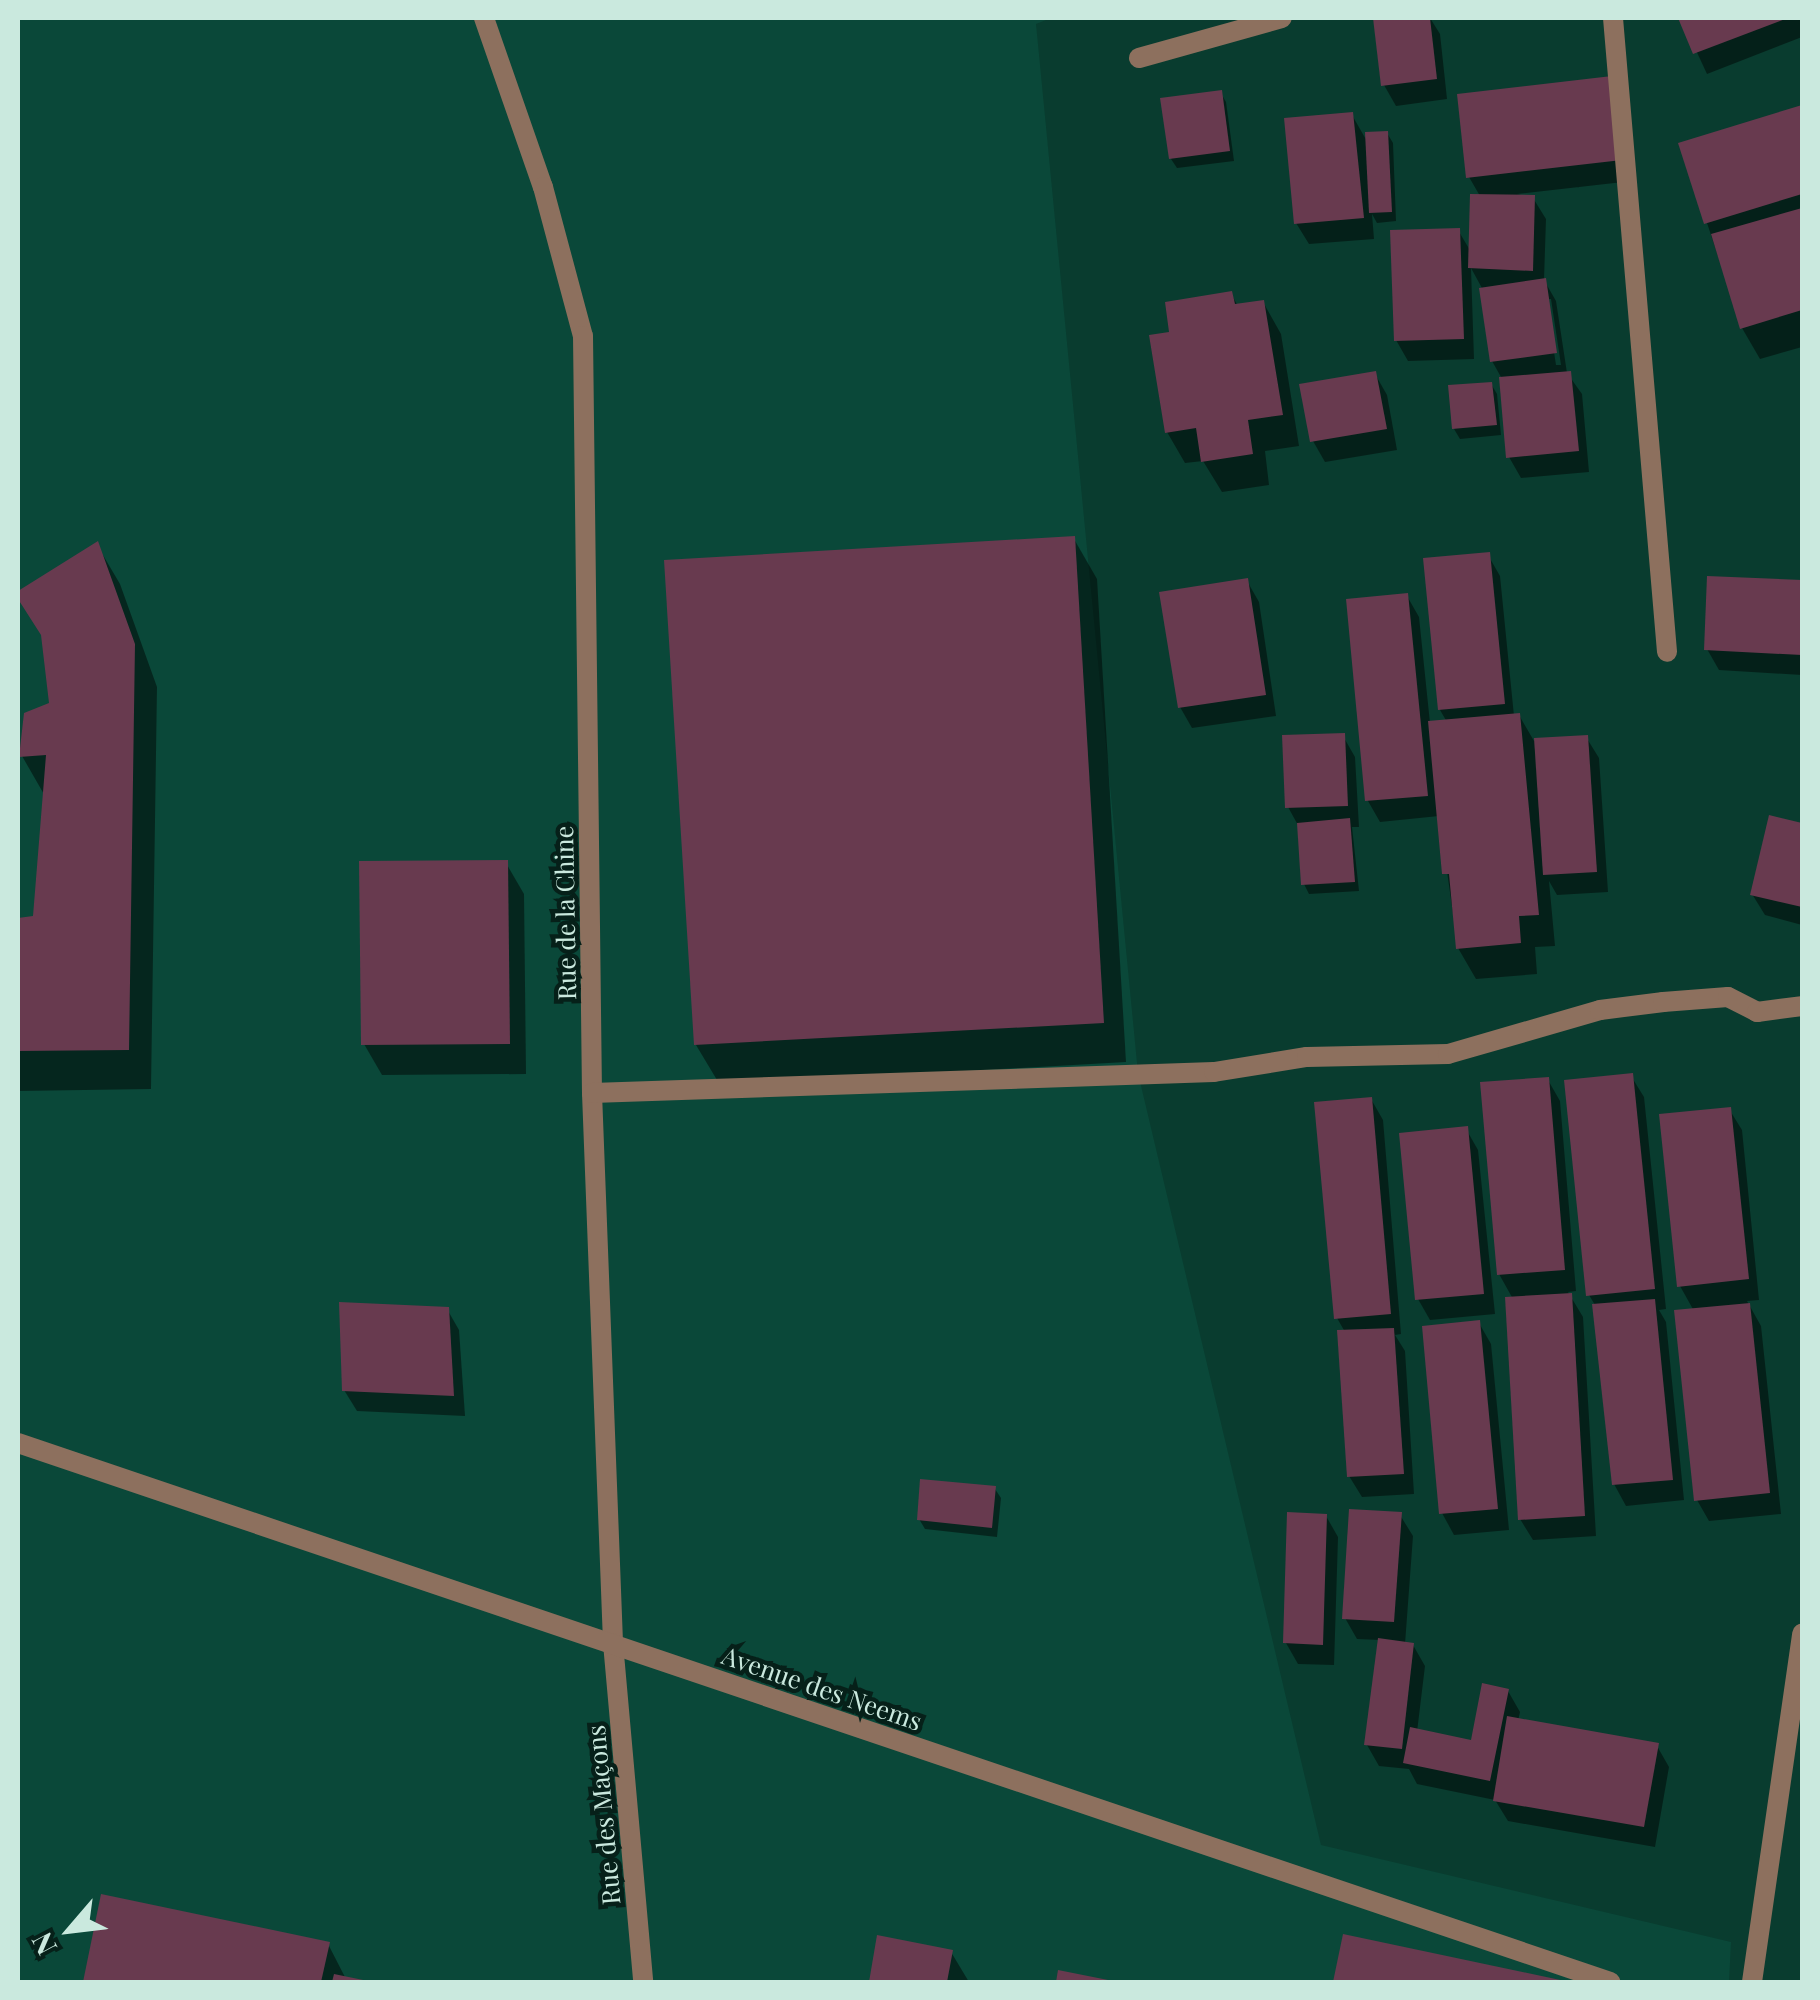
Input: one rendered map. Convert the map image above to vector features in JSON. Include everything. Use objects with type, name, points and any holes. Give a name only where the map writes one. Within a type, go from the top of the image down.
[{"type":"street","name":"Rue de la Chine","points":[[484,18],[543,187],[583,336],[592,1093],[613,1643]]},
{"type":"street","points":[[1139,58],[1282,18]]},
{"type":"street","points":[[1612,18],[1667,652]]},
{"type":"street","points":[[592,1093],[1214,1072],[1307,1056],[1448,1054],[1600,1010],[1663,1002],[1728,997],[1757,1012],[1802,1006]]},
{"type":"street","name":"Avenue des Neems","points":[[18,1443],[1610,1982]]},
{"type":"street","points":[[1752,1982],[1802,1634]]},
{"type":"street","name":"Rue des Maçons","points":[[613,1643],[643,1982]]},
{"type":"shaded area","points":[[18,18],[1051,18],[1036,24],[1138,1073],[1321,1845],[1731,1942],[1729,1982],[18,1982]]},
{"type":"building","points":[[1373,18],[1430,18],[1437,79],[1381,86]]},
{"type":"building","points":[[1678,18],[1788,18],[1693,54]]},
{"type":"building","points":[[1612,76],[1622,160],[1466,178],[1457,94]]},
{"type":"building","points":[[1222,90],[1230,151],[1169,159],[1160,98]]},
{"type":"building","points":[[1802,105],[1802,194],[1704,224],[1678,143]]},
{"type":"building","points":[[1353,112],[1364,218],[1294,224],[1284,118]]},
{"type":"building","points":[[1388,131],[1392,212],[1369,213],[1365,132]]},
{"type":"building","points":[[1470,194],[1535,195],[1533,271],[1468,268]]},
{"type":"building","points":[[1802,208],[1802,310],[1740,329],[1711,234]]},
{"type":"building","points":[[1460,228],[1464,339],[1394,341],[1390,230]]},
{"type":"building","points":[[1546,278],[1557,353],[1490,362],[1479,288]]},
{"type":"building","points":[[1232,291],[1235,304],[1264,300],[1283,415],[1248,420],[1253,454],[1201,462],[1196,428],[1165,433],[1149,335],[1169,332],[1165,302]]},
{"type":"building","points":[[1376,371],[1387,429],[1310,442],[1299,384]]},
{"type":"building","points":[[1571,371],[1579,451],[1506,458],[1499,377]]},
{"type":"building","points":[[1492,382],[1497,425],[1452,429],[1448,385]]},
{"type":"building","points":[[1075,536],[1104,1023],[694,1045],[664,560]]},
{"type":"building","points":[[98,541],[135,644],[129,1050],[18,1051],[18,918],[33,916],[46,755],[19,757],[24,713],[49,703],[41,635],[18,599],[18,591]]},
{"type":"building","points":[[1490,552],[1505,704],[1438,710],[1423,558]]},
{"type":"building","points":[[1707,576],[1802,580],[1802,655],[1704,650]]},
{"type":"building","points":[[1248,578],[1266,695],[1178,708],[1159,592]]},
{"type":"building","points":[[1408,593],[1428,796],[1365,801],[1346,599]]},
{"type":"building","points":[[1520,713],[1539,915],[1519,916],[1521,943],[1456,949],[1449,874],[1442,874],[1428,721]]},
{"type":"building","points":[[1345,733],[1348,806],[1285,808],[1282,735]]},
{"type":"building","points":[[1588,735],[1597,872],[1543,875],[1534,738]]},
{"type":"building","points":[[1769,815],[1802,823],[1802,907],[1750,895]]},
{"type":"building","points":[[1350,818],[1355,882],[1301,885],[1297,823]]},
{"type":"building","points":[[508,860],[510,1044],[361,1045],[359,861]]},
{"type":"building","points":[[1633,1073],[1655,1289],[1586,1296],[1564,1080]]},
{"type":"building","points":[[1549,1077],[1565,1270],[1497,1275],[1480,1082]]},
{"type":"building","points":[[1372,1097],[1391,1314],[1334,1319],[1314,1102]]},
{"type":"building","points":[[1731,1107],[1749,1279],[1677,1287],[1659,1114]]},
{"type":"building","points":[[1468,1126],[1484,1294],[1415,1300],[1399,1133]]},
{"type":"building","points":[[1572,1293],[1585,1516],[1518,1520],[1505,1297]]},
{"type":"building","points":[[1655,1299],[1673,1480],[1612,1485],[1592,1304]]},
{"type":"building","points":[[339,1302],[449,1307],[454,1396],[342,1391]]},
{"type":"building","points":[[1750,1303],[1770,1493],[1694,1501],[1674,1310]]},
{"type":"building","points":[[1480,1320],[1498,1509],[1439,1514],[1422,1326]]},
{"type":"building","points":[[1394,1328],[1404,1474],[1347,1477],[1337,1330]]},
{"type":"building","points":[[920,1479],[996,1486],[992,1528],[917,1520]]},
{"type":"building","points":[[1349,1509],[1402,1512],[1394,1622],[1342,1619]]},
{"type":"building","points":[[1287,1512],[1327,1514],[1323,1645],[1283,1643]]},
{"type":"building","points":[[1378,1638],[1414,1643],[1402,1749],[1364,1745]]},
{"type":"building","points":[[1482,1683],[1509,1689],[1490,1781],[1403,1763],[1410,1727],[1471,1740]]},
{"type":"building","points":[[1507,1716],[1659,1743],[1644,1827],[1493,1801]]},
{"type":"building","points":[[101,1894],[330,1942],[321,1982],[83,1982]]},
{"type":"building","points":[[1343,1934],[1565,1981],[1565,1982],[1333,1982]]},
{"type":"building","points":[[877,1935],[953,1950],[947,1982],[869,1982]]},
{"type":"building","points":[[1058,1970],[1113,1981],[1113,1982],[1056,1982]]},
{"type":"building","points":[[334,1974],[368,1981],[368,1982],[332,1982]]}]
